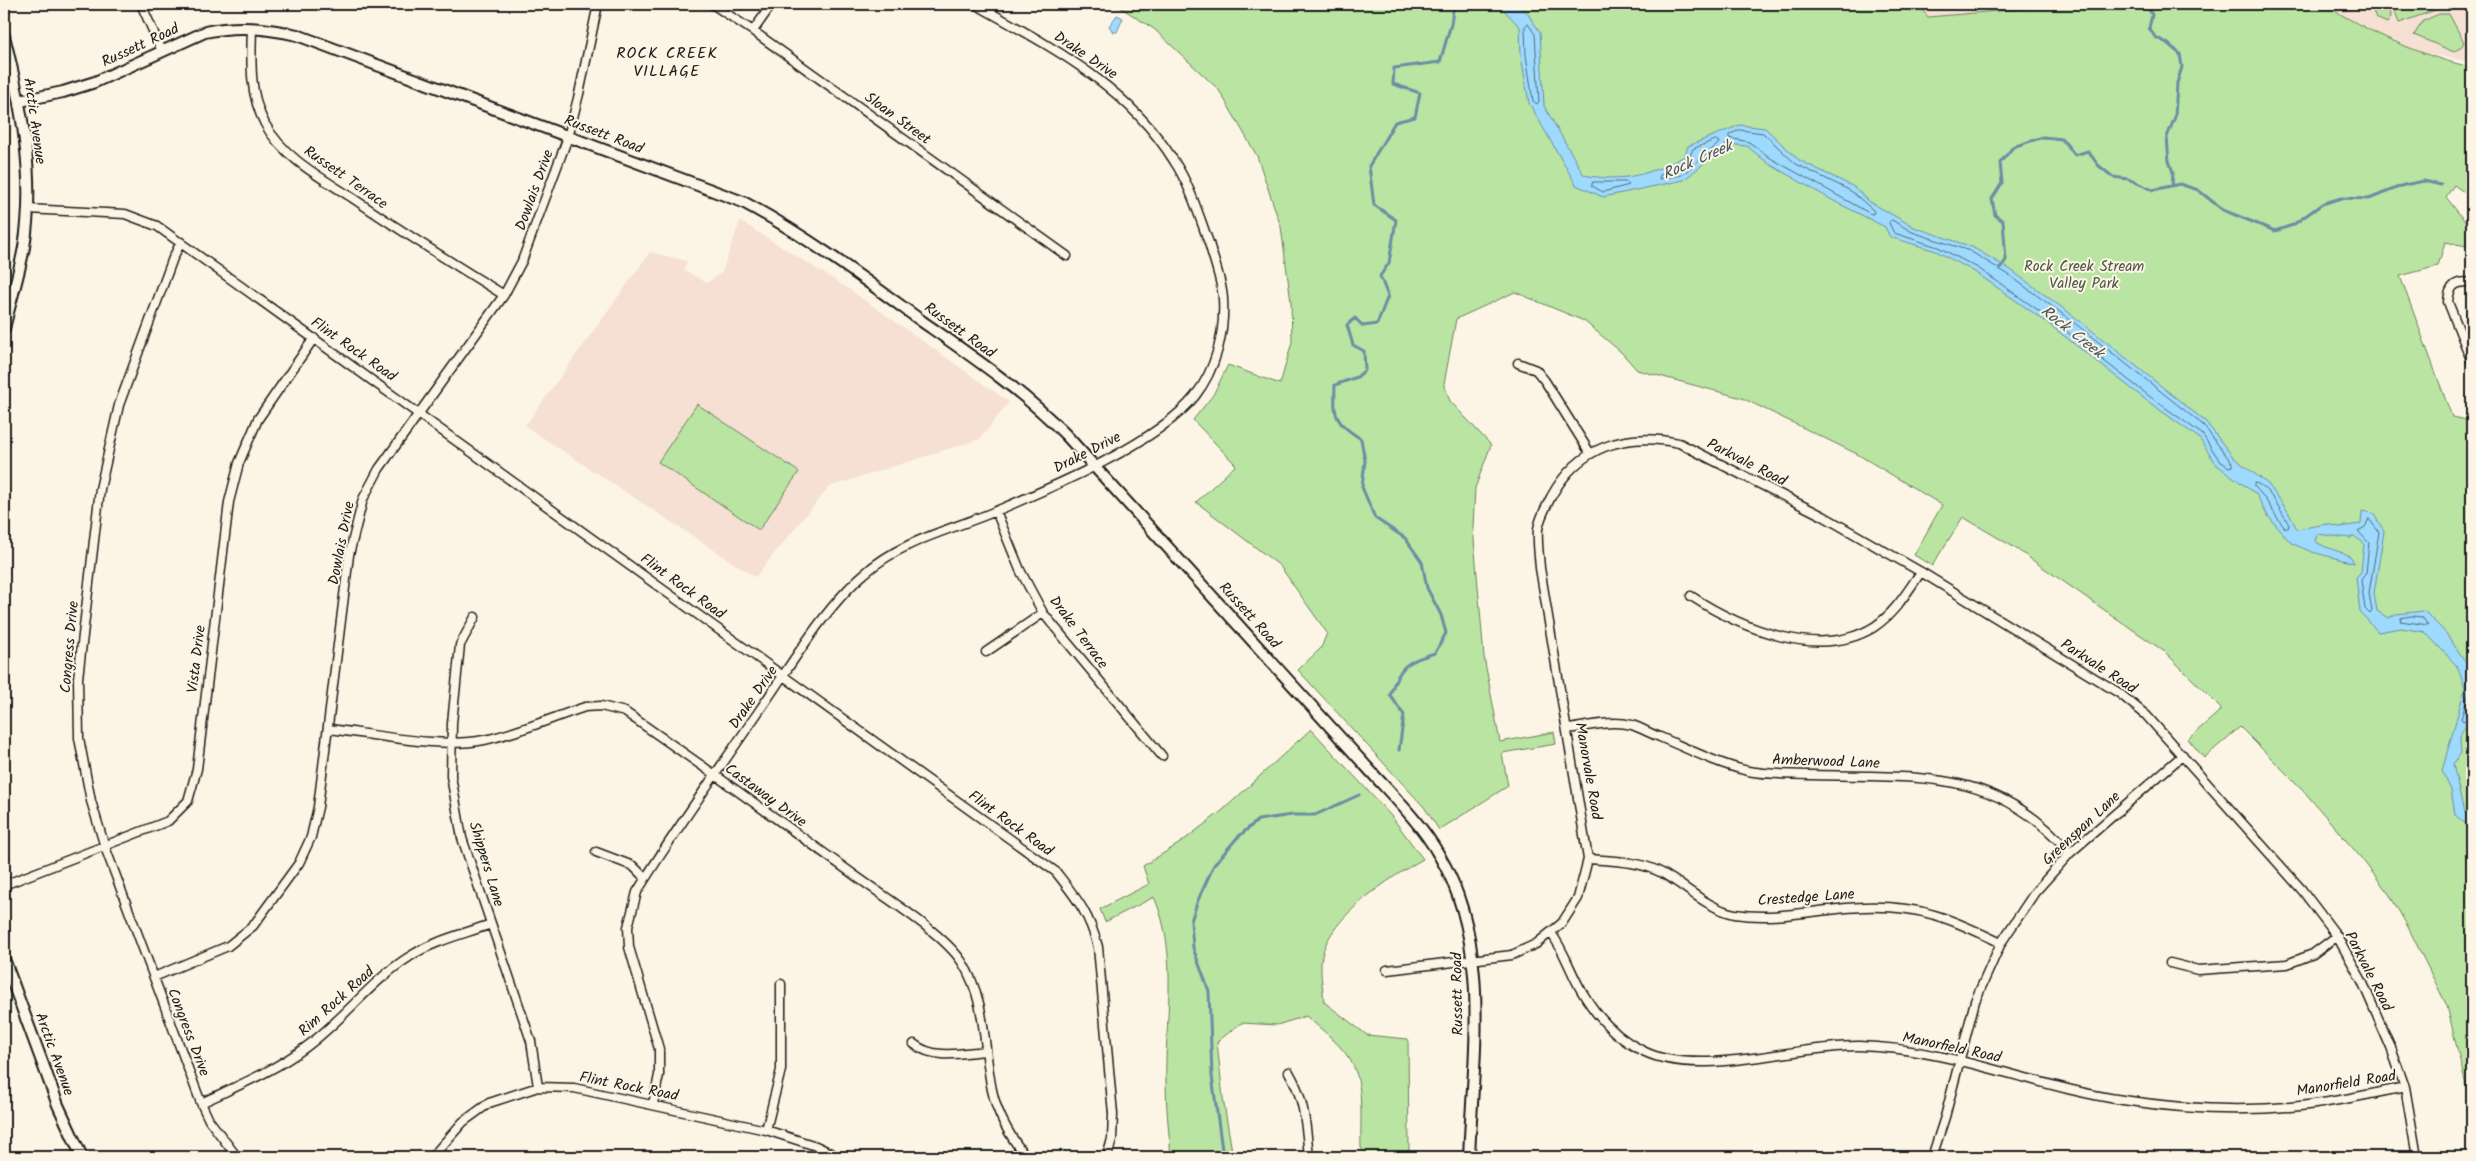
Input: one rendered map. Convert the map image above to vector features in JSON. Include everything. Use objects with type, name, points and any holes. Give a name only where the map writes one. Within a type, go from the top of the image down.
[{"type":"street","points":[[141,4],[162,51]]},
{"type":"street","name":"Dowlais Drive","points":[[154,977],[228,946],[253,926],[299,862],[311,837],[318,807],[349,555],[357,516],[363,499],[378,470],[504,295],[522,261],[568,137],[580,94],[598,4]]},
{"type":"street","name":"Sloan Street","points":[[712,4],[753,31],[1067,256]]},
{"type":"street","points":[[753,31],[772,4]]},
{"type":"street","name":"Drake Drive","points":[[653,1104],[659,1075],[659,1049],[629,947],[628,927],[637,892],[784,676],[839,599],[877,563],[909,543],[996,511],[1095,466],[1175,416],[1195,396],[1208,374],[1220,342],[1223,297],[1214,261],[1184,178],[1149,125],[1117,93],[1080,64],[975,4]]},
{"type":"street","name":"Russett Road","points":[[20,100],[63,92],[95,82],[205,32],[224,28],[268,28],[297,35],[742,202],[784,225],[828,253],[1014,387],[1054,422],[1095,466],[1412,817],[1439,854],[1456,888],[1468,924],[1474,959],[1475,1012],[1469,1157]]},
{"type":"street","name":"Russett Terrace","points":[[252,28],[251,70],[254,95],[265,124],[282,147],[301,164],[395,227],[504,295]]},
{"type":"street","name":"Arctic Avenue","points":[[4,36],[20,100],[29,183],[24,246],[4,329]]},
{"type":"street","name":"Flint Rock Road","points":[[27,209],[125,214],[157,226],[1056,872],[1083,906],[1092,925],[1098,947],[1113,1114],[1112,1139],[1107,1157]]},
{"type":"street","name":"Congress Drive","points":[[181,242],[173,258],[119,406],[100,489],[78,678],[79,738],[85,776],[105,847],[201,1103],[209,1120],[237,1157]]},
{"type":"street","points":[[2472,284],[2462,281],[2452,285],[2448,302],[2472,362]]},
{"type":"street","name":"Vista Drive","points":[[4,885],[168,821],[188,801],[196,776],[230,502],[239,463],[258,419],[314,338]]},
{"type":"street","points":[[1518,363],[1536,370],[1546,381],[1590,453]]},
{"type":"street","name":"Parkvale Road","points":[[1590,453],[1616,442],[1637,438],[1659,439],[1679,443],[1823,516],[1921,572],[2120,693],[2146,715],[2302,890],[2338,936],[2362,981],[2391,1048],[2405,1088],[2417,1157]]},
{"type":"street","name":"Manorvale Road","points":[[1387,970],[1512,955],[1536,944],[1551,933],[1562,923],[1578,898],[1588,859],[1540,568],[1538,530],[1543,512],[1558,484],[1570,468],[1590,453]]},
{"type":"street","name":"Drake Terrace","points":[[996,511],[1020,570],[1044,613],[1162,756]]},
{"type":"street","points":[[1691,596],[1718,613],[1750,627],[1800,640],[1838,641],[1874,627],[1897,607],[1921,572]]},
{"type":"street","points":[[986,652],[1044,613]]},
{"type":"street","name":"Shippers Lane","points":[[474,617],[460,645],[452,723],[451,776],[462,838],[531,1040],[538,1086]]},
{"type":"street","name":"Castaway Drive","points":[[329,729],[452,742],[484,740],[585,707],[601,706],[625,712],[716,775],[905,912],[950,948],[966,968],[977,994],[985,1027],[986,1051],[992,1092],[1001,1117],[1026,1157]]},
{"type":"street","name":"Amberwood Lane","points":[[1568,729],[1603,724],[1632,725],[1710,759],[1748,771],[1927,779],[1966,784],[1996,795],[2023,809],[2053,833],[2070,853]]},
{"type":"street","name":"Greenspan Lane","points":[[1932,1157],[1945,1117],[1975,1001],[2001,943],[2035,892],[2070,853],[2183,755]]},
{"type":"street","points":[[596,852],[633,866],[645,878]]},
{"type":"street","name":"Crestedge Lane","points":[[1588,859],[1620,861],[1646,866],[1662,873],[1707,902],[1734,914],[1766,916],[1864,907],[1902,907],[1933,913],[1953,920],[2001,943]]},
{"type":"street","name":"Rim Rock Road","points":[[201,1103],[278,1066],[306,1048],[336,1024],[380,980],[409,957],[428,947],[491,924]]},
{"type":"street","name":"Manorfield Road","points":[[1551,933],[1558,942],[1582,990],[1600,1018],[1612,1031],[1643,1051],[1666,1060],[1699,1063],[1821,1048],[1859,1046],[1913,1050],[2124,1100],[2196,1108],[2251,1109],[2301,1106],[2405,1088]]},
{"type":"street","points":[[2170,963],[2198,970],[2287,964],[2313,954],[2338,936]]},
{"type":"street","name":"Arctic Avenue","points":[[4,959],[58,1105],[82,1157]]},
{"type":"street","points":[[766,1130],[781,1070],[781,984]]},
{"type":"street","points":[[914,1044],[924,1052],[934,1054],[986,1051]]},
{"type":"street","points":[[1289,1072],[1299,1089],[1304,1106],[1309,1157]]},
{"type":"street","name":"Flint Rock Road","points":[[432,1157],[463,1122],[490,1103],[538,1086],[574,1088],[766,1130],[816,1146],[839,1157]]},
{"type":"shaded area","points":[[1918,4],[2079,4],[1928,17]]},
{"type":"shaded area","points":[[2324,4],[2472,4],[2472,63],[2387,45]]},
{"type":"shaded area","points":[[740,221],[849,289],[1009,402],[980,439],[829,487],[755,577],[525,426],[650,252],[687,261],[684,270],[707,283],[722,272]]},
{"type":"green space","name":"Rock Creek Stream Valley Park","points":[[1115,4],[1918,4],[1928,17],[2079,4],[2324,4],[2357,24],[2395,42],[2435,57],[2472,67],[2472,198],[2454,185],[2446,197],[2468,225],[2472,226],[2472,247],[2445,242],[2438,266],[2400,276],[2452,417],[2472,421],[2472,1111],[2447,1006],[2408,927],[2389,894],[2362,859],[2302,789],[2240,727],[2204,758],[2188,739],[2222,709],[2165,652],[2015,548],[1963,517],[1932,566],[1914,555],[1942,505],[1857,454],[1742,398],[1637,370],[1621,352],[1584,321],[1515,292],[1456,319],[1444,384],[1450,401],[1491,445],[1475,488],[1473,527],[1484,657],[1500,742],[1554,732],[1556,744],[1502,753],[1508,786],[1439,830],[1424,807],[1298,670],[1321,648],[1327,633],[1280,566],[1196,502],[1236,465],[1193,420],[1213,395],[1228,365],[1280,384],[1292,342],[1291,302],[1281,227],[1257,156],[1219,90],[1154,29]]},
{"type":"green space","points":[[2382,4],[2390,6],[2391,17],[2387,23],[2376,18],[2373,11],[2375,6]]},
{"type":"green space","points":[[2392,4],[2440,4],[2441,8],[2399,23]]},
{"type":"green space","points":[[2439,14],[2449,14],[2464,42],[2461,48],[2454,52],[2414,35],[2423,21]]},
{"type":"green space","points":[[697,404],[799,472],[759,530],[658,462]]},
{"type":"green space","points":[[1311,729],[1392,817],[1423,859],[1379,887],[1349,913],[1327,941],[1321,967],[1324,1002],[1367,1035],[1408,1039],[1409,1150],[1403,1157],[1367,1156],[1361,1148],[1361,1107],[1359,1086],[1354,1067],[1339,1046],[1306,1016],[1277,1025],[1241,1023],[1217,1042],[1223,1098],[1233,1157],[1171,1157],[1166,1084],[1169,966],[1167,942],[1162,919],[1154,897],[1105,922],[1100,909],[1149,884],[1143,866],[1180,843],[1223,810]]},
{"type":"water","name":"Rock Creek","points":[[1498,4],[1521,4],[1540,32],[1544,106],[1584,175],[1611,178],[1648,172],[1685,156],[1688,146],[1740,125],[1765,128],[1799,160],[1854,187],[1870,202],[1914,227],[1972,247],[2011,270],[2075,317],[2206,422],[2233,457],[2268,484],[2287,510],[2297,529],[2327,524],[2339,527],[2361,524],[2362,511],[2373,513],[2384,531],[2374,593],[2377,611],[2388,618],[2396,614],[2424,611],[2445,632],[2472,671],[2472,722],[2467,725],[2460,735],[2461,753],[2453,764],[2464,812],[2472,816],[2472,829],[2455,815],[2451,790],[2442,771],[2465,688],[2457,666],[2425,632],[2401,628],[2378,632],[2360,612],[2356,577],[2361,572],[2364,543],[2354,536],[2350,538],[2317,534],[2315,541],[2351,557],[2354,563],[2312,552],[2291,543],[2268,516],[2256,494],[2217,465],[2199,438],[2146,400],[2045,321],[1975,272],[1936,251],[1890,237],[1885,227],[1832,200],[1769,164],[1747,146],[1727,144],[1684,180],[1603,197],[1576,185],[1529,103],[1521,56],[1520,27]]},
{"type":"water","points":[[1117,15],[1123,18],[1117,32],[1113,32],[1109,26]]},
{"type":"waterway","points":[[1399,750],[1404,715],[1390,695],[1397,677],[1405,666],[1411,662],[1435,653],[1446,633],[1441,615],[1427,588],[1422,562],[1405,538],[1375,518],[1362,487],[1365,461],[1361,439],[1345,428],[1338,418],[1335,405],[1335,385],[1357,377],[1365,370],[1364,351],[1353,345],[1347,325],[1355,318],[1363,326],[1377,324],[1388,296],[1380,276],[1389,263],[1396,220],[1374,205],[1369,166],[1395,122],[1415,117],[1420,93],[1393,84],[1394,68],[1440,62],[1451,24],[1454,4]]},
{"type":"waterway","points":[[2146,4],[2152,15],[2149,28],[2155,37],[2167,43],[2180,54],[2182,67],[2177,83],[2175,117],[2167,137],[2169,161],[2173,172],[2172,186]]},
{"type":"waterway","points":[[2000,269],[2006,260],[2003,221],[1995,215],[1992,199],[2002,183],[2000,163],[2013,147],[2043,137],[2062,139],[2075,155],[2088,151],[2098,165],[2113,177],[2128,179],[2153,190],[2180,184],[2198,190],[2223,210],[2275,231],[2293,225],[2322,204],[2341,198],[2369,199],[2404,185],[2424,181],[2441,185]]},
{"type":"waterway","points":[[1223,1157],[1212,1076],[1209,991],[1193,948],[1191,921],[1198,900],[1214,865],[1237,838],[1258,820],[1292,815],[1315,815],[1359,795]]},
{"type":"district","name":"ROCK CREEK VILLAGE","points":[[667,61]]}]
